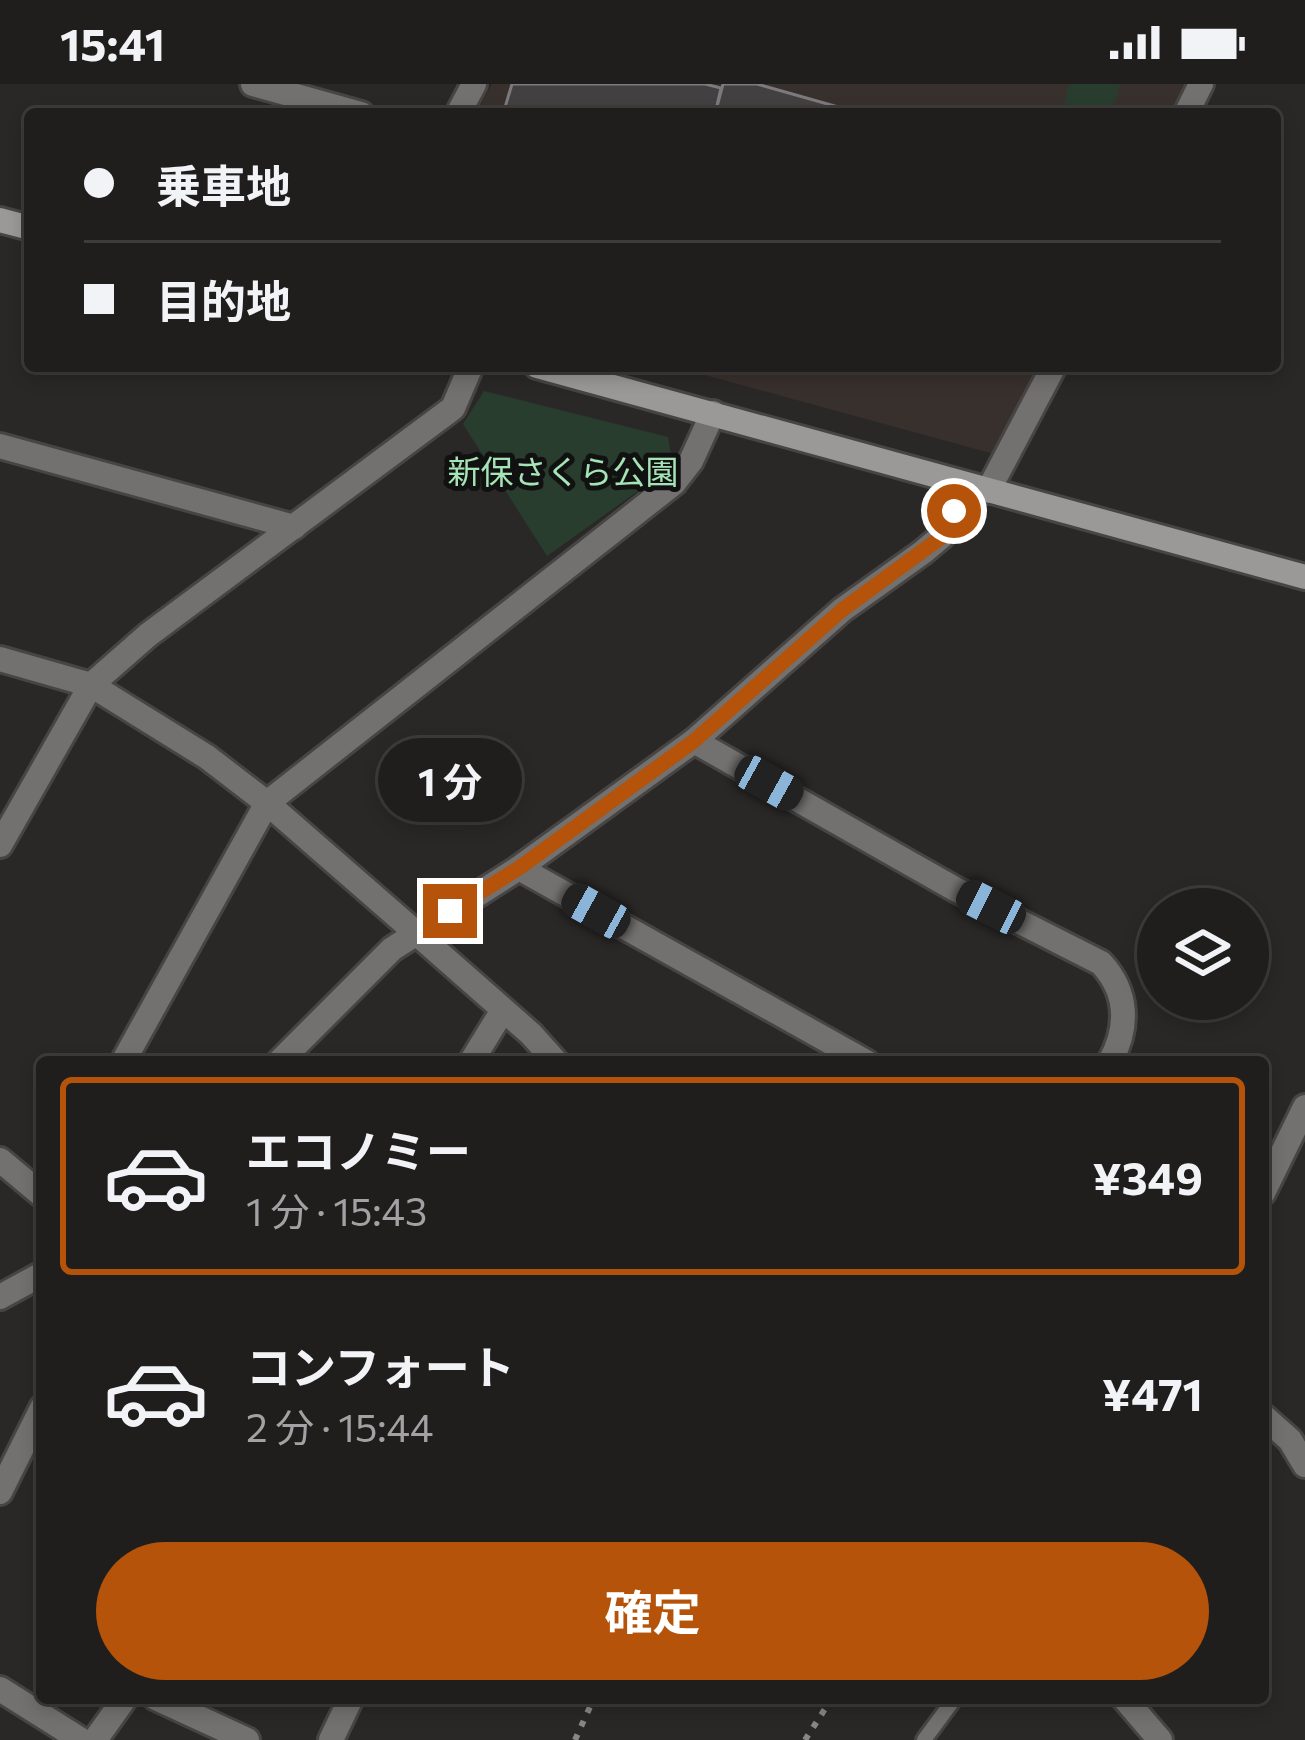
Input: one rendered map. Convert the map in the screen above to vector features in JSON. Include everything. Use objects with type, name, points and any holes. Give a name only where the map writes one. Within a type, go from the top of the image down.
[{"type":"street","points":[[254,84],[340,108]]},
{"type":"street","points":[[0,845],[91,686],[148,634],[453,408],[468,372]]},
{"type":"street","points":[[560,372],[1305,577]]},
{"type":"street","points":[[285,1056],[392,949],[519,868],[694,741],[842,610],[943,536],[1050,372]]},
{"type":"street","points":[[126,1056],[266,803],[674,483],[692,461],[713,412]]},
{"type":"street","points":[[0,446],[294,527]]},
{"type":"street","points":[[0,659],[91,686],[207,758],[416,932],[550,1056]]},
{"type":"street","points":[[694,741],[955,889],[1101,964],[1118,982],[1124,1003],[1114,1056]]},
{"type":"street","points":[[519,868],[855,1056]]},
{"type":"street","points":[[475,1056],[503,1010]]},
{"type":"street","points":[[1269,1181],[1305,1107]]},
{"type":"street","points":[[0,1160],[36,1191]]},
{"type":"street","points":[[0,1297],[36,1277]]},
{"type":"street","points":[[0,1492],[36,1420]]},
{"type":"street","points":[[1269,1421],[1290,1440],[1305,1465]]},
{"type":"street","points":[[0,1689],[81,1740]]},
{"type":"street","points":[[95,1740],[121,1704]]},
{"type":"street","points":[[168,1704],[247,1740]]},
{"type":"street","points":[[331,1740],[348,1704]]},
{"type":"street","points":[[1129,1704],[1160,1740]]},
{"type":"lane","points":[[924,1740],[951,1704]]},
{"type":"path","points":[[574,1740],[591,1704]]},
{"type":"path","points":[[805,1740],[828,1704]]},
{"type":"shaded area","points":[[492,84],[1189,84],[1176,108],[478,108]]},
{"type":"shaded area","points":[[694,372],[1039,372],[994,454]]},
{"type":"green space","points":[[1069,84],[1120,84],[1114,108],[1064,104]]},
{"type":"green space","name":"新保さくら公園","points":[[484,391],[668,437],[673,466],[547,556],[463,424]]},
{"type":"building","points":[[512,84],[705,84],[721,88],[716,108],[505,108]]},
{"type":"building","points":[[723,84],[757,84],[842,108],[717,108]]},
{"type":"route","points":[[450,911],[519,868],[694,741],[842,610],[943,536],[954,511]]}]
